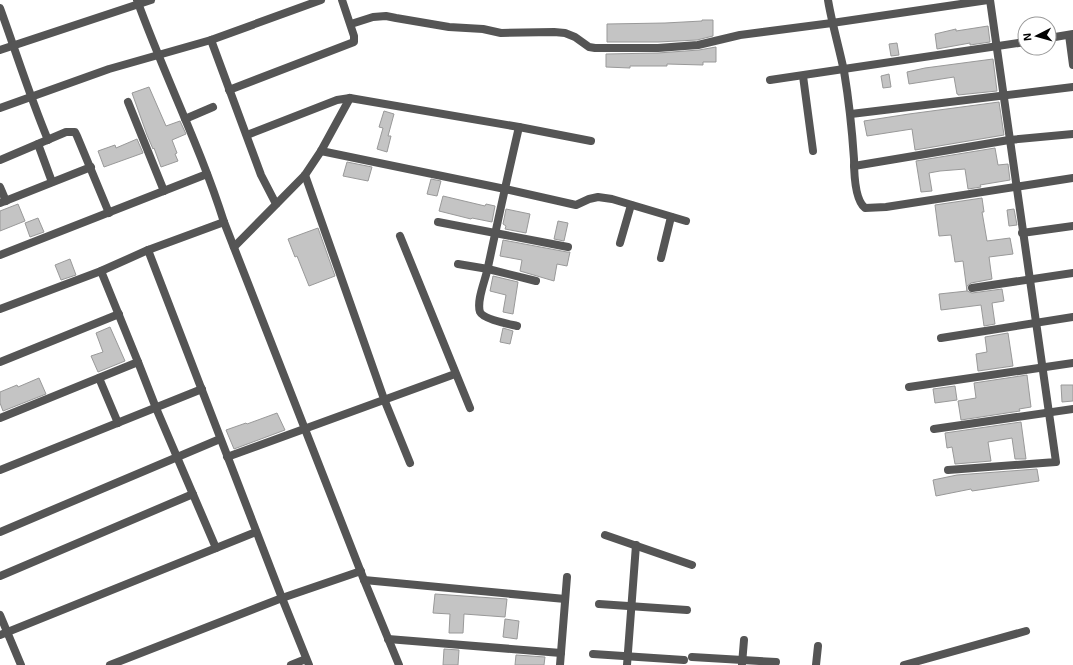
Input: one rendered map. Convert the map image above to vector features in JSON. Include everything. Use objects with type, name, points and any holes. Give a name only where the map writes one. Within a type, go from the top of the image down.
[{"type":"street","points":[[0,50],[138,2],[151,0]]},
{"type":"street","points":[[0,108],[109,69],[211,40],[321,0]]},
{"type":"street","points":[[229,90],[354,42],[354,36],[342,0]]},
{"type":"street","points":[[828,0],[832,23],[844,70],[851,114],[854,166],[859,199],[861,205],[865,208],[886,207],[1073,178]]},
{"type":"street","points":[[350,24],[372,17],[386,16],[449,27],[483,29],[501,33],[565,33],[575,37],[588,47],[595,48],[658,48],[698,45],[740,35],[989,0],[1056,462],[948,470]]},
{"type":"street","points":[[138,2],[207,174],[224,222],[364,580],[399,665]]},
{"type":"street","points":[[0,8],[14,45],[30,96],[48,140]]},
{"type":"street","points":[[1057,37],[1071,35],[1073,65]]},
{"type":"street","points":[[211,40],[261,175],[276,204]]},
{"type":"street","points":[[770,80],[1017,43]]},
{"type":"street","points":[[803,76],[813,151]]},
{"type":"street","points":[[851,114],[1073,86]]},
{"type":"street","points":[[247,135],[337,100],[350,98],[591,141]]},
{"type":"street","points":[[234,247],[305,176],[322,151],[350,98]]},
{"type":"street","points":[[128,102],[164,191]]},
{"type":"street","points":[[185,119],[213,107]]},
{"type":"street","points":[[517,326],[487,318],[480,312],[479,300],[488,269],[519,127]]},
{"type":"street","points":[[0,160],[66,132],[74,132],[91,167],[109,212]]},
{"type":"street","points":[[854,166],[1009,140],[1073,134]]},
{"type":"street","points":[[38,144],[52,182]]},
{"type":"street","points":[[322,151],[576,205],[598,197],[612,199],[686,221]]},
{"type":"street","points":[[0,187],[3,202],[91,167]]},
{"type":"street","points":[[0,255],[207,174]]},
{"type":"street","points":[[305,176],[384,399],[410,463]]},
{"type":"street","points":[[620,242],[630,205]]},
{"type":"street","points":[[661,258],[671,217]]},
{"type":"street","points":[[0,309],[101,271],[148,250],[224,222]]},
{"type":"street","points":[[438,222],[568,247]]},
{"type":"street","points":[[1022,233],[1073,226]]},
{"type":"street","points":[[400,236],[470,408]]},
{"type":"street","points":[[148,250],[307,662],[291,665]]},
{"type":"street","points":[[458,264],[488,269],[536,281]]},
{"type":"street","points":[[101,271],[156,408],[216,548]]},
{"type":"street","points":[[972,288],[1073,273]]},
{"type":"street","points":[[0,362],[119,314]]},
{"type":"street","points":[[940,338],[1073,317]]},
{"type":"street","points":[[0,418],[138,362]]},
{"type":"street","points":[[909,387],[1042,367],[1073,364]]},
{"type":"street","points":[[227,457],[455,374]]},
{"type":"street","points":[[99,378],[118,423]]},
{"type":"street","points":[[0,470],[202,390]]},
{"type":"street","points":[[934,429],[1073,409]]},
{"type":"street","points":[[0,532],[220,439]]},
{"type":"street","points":[[0,576],[193,494]]},
{"type":"street","points":[[4,634],[256,532]]},
{"type":"street","points":[[605,535],[692,565]]},
{"type":"street","points":[[627,665],[636,545]]},
{"type":"street","points":[[110,665],[282,598],[361,571]]},
{"type":"street","points":[[560,665],[567,577]]},
{"type":"street","points":[[364,580],[565,599]]},
{"type":"street","points":[[599,604],[687,610]]},
{"type":"street","points":[[0,615],[4,634],[20,665]]},
{"type":"street","points":[[904,665],[1026,631]]},
{"type":"street","points":[[388,639],[561,653]]},
{"type":"street","points":[[742,662],[744,640]]},
{"type":"street","points":[[816,665],[818,646]]},
{"type":"street","points":[[593,654],[684,660]]},
{"type":"street","points":[[692,657],[742,662],[776,662]]},
{"type":"building","points":[[713,20],[713,36],[697,40],[607,42],[607,24],[665,23]]},
{"type":"building","points":[[988,26],[990,42],[970,45],[970,43],[937,49],[935,34],[956,29],[956,31]]},
{"type":"building","points":[[897,43],[899,55],[891,56],[889,44]]},
{"type":"building","points":[[716,47],[716,62],[703,62],[703,65],[667,64],[667,66],[630,66],[630,68],[606,67],[606,54],[658,53],[699,50]]},
{"type":"building","points":[[993,59],[997,91],[958,95],[954,77],[909,84],[907,72],[925,68]]},
{"type":"building","points":[[889,74],[891,87],[883,88],[881,76]]},
{"type":"building","points":[[149,87],[166,126],[180,121],[186,134],[172,140],[177,153],[175,154],[178,161],[161,167],[154,148],[153,149],[147,135],[132,93]]},
{"type":"building","points":[[999,102],[1004,135],[915,150],[912,129],[867,136],[864,121],[909,114]]},
{"type":"building","points":[[384,111],[394,114],[388,136],[391,136],[387,152],[377,149],[383,128],[379,127]]},
{"type":"building","points":[[137,139],[143,153],[104,167],[98,151],[115,145],[116,148]]},
{"type":"building","points":[[995,148],[998,165],[1008,164],[1010,180],[980,185],[981,187],[968,189],[965,169],[940,171],[929,173],[932,191],[921,192],[916,161]]},
{"type":"building","points":[[347,162],[372,167],[368,181],[343,176]]},
{"type":"building","points":[[431,179],[441,181],[437,196],[427,194]]},
{"type":"building","points":[[443,196],[485,206],[486,204],[495,206],[492,222],[471,219],[439,211]]},
{"type":"building","points":[[982,198],[984,212],[982,212],[987,241],[1010,238],[1013,254],[989,257],[992,279],[971,283],[967,286],[967,291],[963,261],[955,262],[951,235],[939,236],[935,205]]},
{"type":"building","points":[[18,204],[25,221],[0,231],[0,211]]},
{"type":"building","points":[[506,209],[530,214],[526,233],[505,229],[506,226],[503,224]]},
{"type":"building","points":[[1014,209],[1017,225],[1009,226],[1007,210]]},
{"type":"building","points":[[38,218],[44,232],[30,237],[25,223]]},
{"type":"building","points":[[558,221],[568,223],[564,241],[554,239]]},
{"type":"building","points":[[318,228],[335,276],[309,286],[297,256],[295,257],[288,239]]},
{"type":"building","points":[[503,240],[570,252],[567,266],[557,264],[554,281],[520,271],[522,260],[500,256]]},
{"type":"building","points":[[70,259],[76,275],[61,280],[55,265]]},
{"type":"building","points":[[493,276],[518,282],[513,314],[503,312],[506,295],[490,291]]},
{"type":"building","points":[[1002,289],[1004,301],[992,303],[995,324],[984,326],[981,305],[941,310],[939,294],[967,291],[972,293]]},
{"type":"building","points":[[110,327],[125,361],[98,372],[91,356],[103,352],[96,333]]},
{"type":"building","points":[[503,328],[513,331],[510,344],[500,342]]},
{"type":"building","points":[[1008,333],[1013,366],[978,371],[976,354],[987,352],[985,337]]},
{"type":"building","points":[[1027,375],[1031,407],[1019,409],[1020,411],[961,420],[958,401],[976,398],[974,383]]},
{"type":"building","points":[[39,378],[46,394],[3,411],[0,403],[0,392],[17,385],[18,387]]},
{"type":"building","points":[[1061,385],[1073,385],[1073,401],[1062,402]]},
{"type":"building","points":[[955,386],[957,400],[935,403],[933,389]]},
{"type":"building","points":[[277,413],[285,430],[234,449],[226,430]]},
{"type":"building","points":[[1021,422],[1026,459],[1015,459],[1012,438],[988,442],[991,461],[955,464],[952,447],[947,448],[945,433]]},
{"type":"building","points":[[1037,469],[1039,481],[972,491],[971,489],[936,496],[933,480],[957,475]]},
{"type":"building","points":[[435,594],[507,599],[505,617],[464,614],[463,633],[449,633],[450,614],[433,613]]},
{"type":"building","points":[[505,619],[519,621],[517,639],[503,637]]},
{"type":"building","points":[[444,649],[459,650],[458,665],[443,665]]},
{"type":"building","points":[[516,655],[545,657],[544,665],[515,665]]}]
